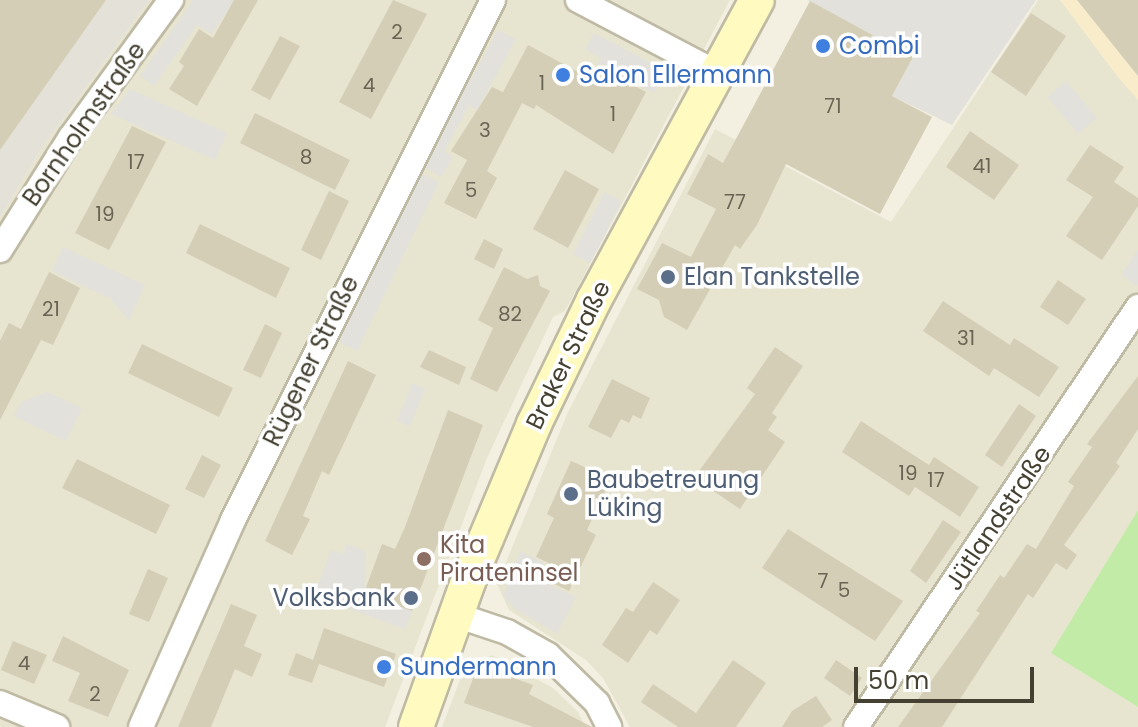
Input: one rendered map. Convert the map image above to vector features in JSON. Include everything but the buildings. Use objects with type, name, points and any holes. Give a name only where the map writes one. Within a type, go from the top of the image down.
[{"type":"main road","name":"Braker Straße","points":[[416,727],[505,489],[564,362],[757,0]]},
{"type":"street","name":"Bornholmstraße","points":[[0,250],[71,137],[171,0]]},
{"type":"street","name":"Rügener Straße","points":[[141,727],[233,520],[493,0]]},
{"type":"street","points":[[578,0],[717,73]]},
{"type":"street","name":"Jütlandstraße","points":[[856,727],[1138,307]]},
{"type":"street","points":[[456,615],[507,632],[548,655],[597,703],[609,727]]},
{"type":"street","points":[[0,703],[57,727]]},
{"type":"shaded area","points":[[0,0],[149,0],[39,152],[0,217]]},
{"type":"shaded area","points":[[149,0],[730,0],[565,311],[553,317],[487,458],[385,727],[0,727],[0,217],[39,152]]},
{"type":"shaded area","points":[[193,0],[235,0],[212,34],[197,25],[154,86],[140,76]]},
{"type":"shaded area","points":[[807,0],[1036,0],[952,125],[892,96],[913,57]]},
{"type":"shaded area","points":[[1038,0],[1060,0],[1138,100],[1138,510],[1051,653],[1138,707],[1138,727],[630,727],[603,678],[586,660],[509,610],[497,584],[568,412],[715,129],[891,222]]},
{"type":"shaded area","points":[[1060,0],[1138,0],[1138,100],[1117,76]]},
{"type":"shaded area","points":[[498,30],[516,39],[477,110],[469,106],[444,151],[453,157],[442,177],[423,166]]},
{"type":"shaded area","points":[[594,33],[666,71],[654,93],[598,64],[601,58],[585,49]]},
{"type":"shaded area","points":[[1066,81],[1097,118],[1078,134],[1047,97]]},
{"type":"shaded area","points":[[130,89],[227,133],[215,160],[111,114]]},
{"type":"shaded area","points":[[420,173],[439,182],[357,351],[338,341]]},
{"type":"shaded area","points":[[604,192],[622,201],[590,263],[573,254]]},
{"type":"shaded area","points":[[63,247],[145,285],[129,320],[111,299],[52,271]]},
{"type":"shaded area","points":[[1138,250],[1138,284],[1137,286],[1121,275]]},
{"type":"shaded area","points":[[412,383],[425,389],[410,426],[397,421]]},
{"type":"shaded area","points":[[47,392],[82,408],[66,441],[14,416],[22,402]]},
{"type":"shaded area","points":[[346,544],[366,551],[365,593],[412,611],[405,629],[314,596],[331,550],[343,554]]},
{"type":"shaded area","points":[[520,551],[544,563],[537,579],[576,597],[557,634],[514,608],[503,595]]},
{"type":"shaded area","points":[[492,655],[553,688],[578,712],[585,727],[442,727],[464,669]]},
{"type":"green space","points":[[1138,510],[1138,707],[1051,653]]},
{"type":"place","name":"Combi","points":[[823,46]]},
{"type":"place","name":"Salon Ellermann","points":[[563,75]]},
{"type":"place","name":"Elan Tankstelle","points":[[668,277]]},
{"type":"place","name":"Baubetreuung Lüking","points":[[571,494]]},
{"type":"place","name":"Kita Pirateninsel","points":[[424,559]]},
{"type":"place","name":"Volksbank","points":[[411,598]]},
{"type":"place","name":"Sundermann","points":[[384,667]]}]
